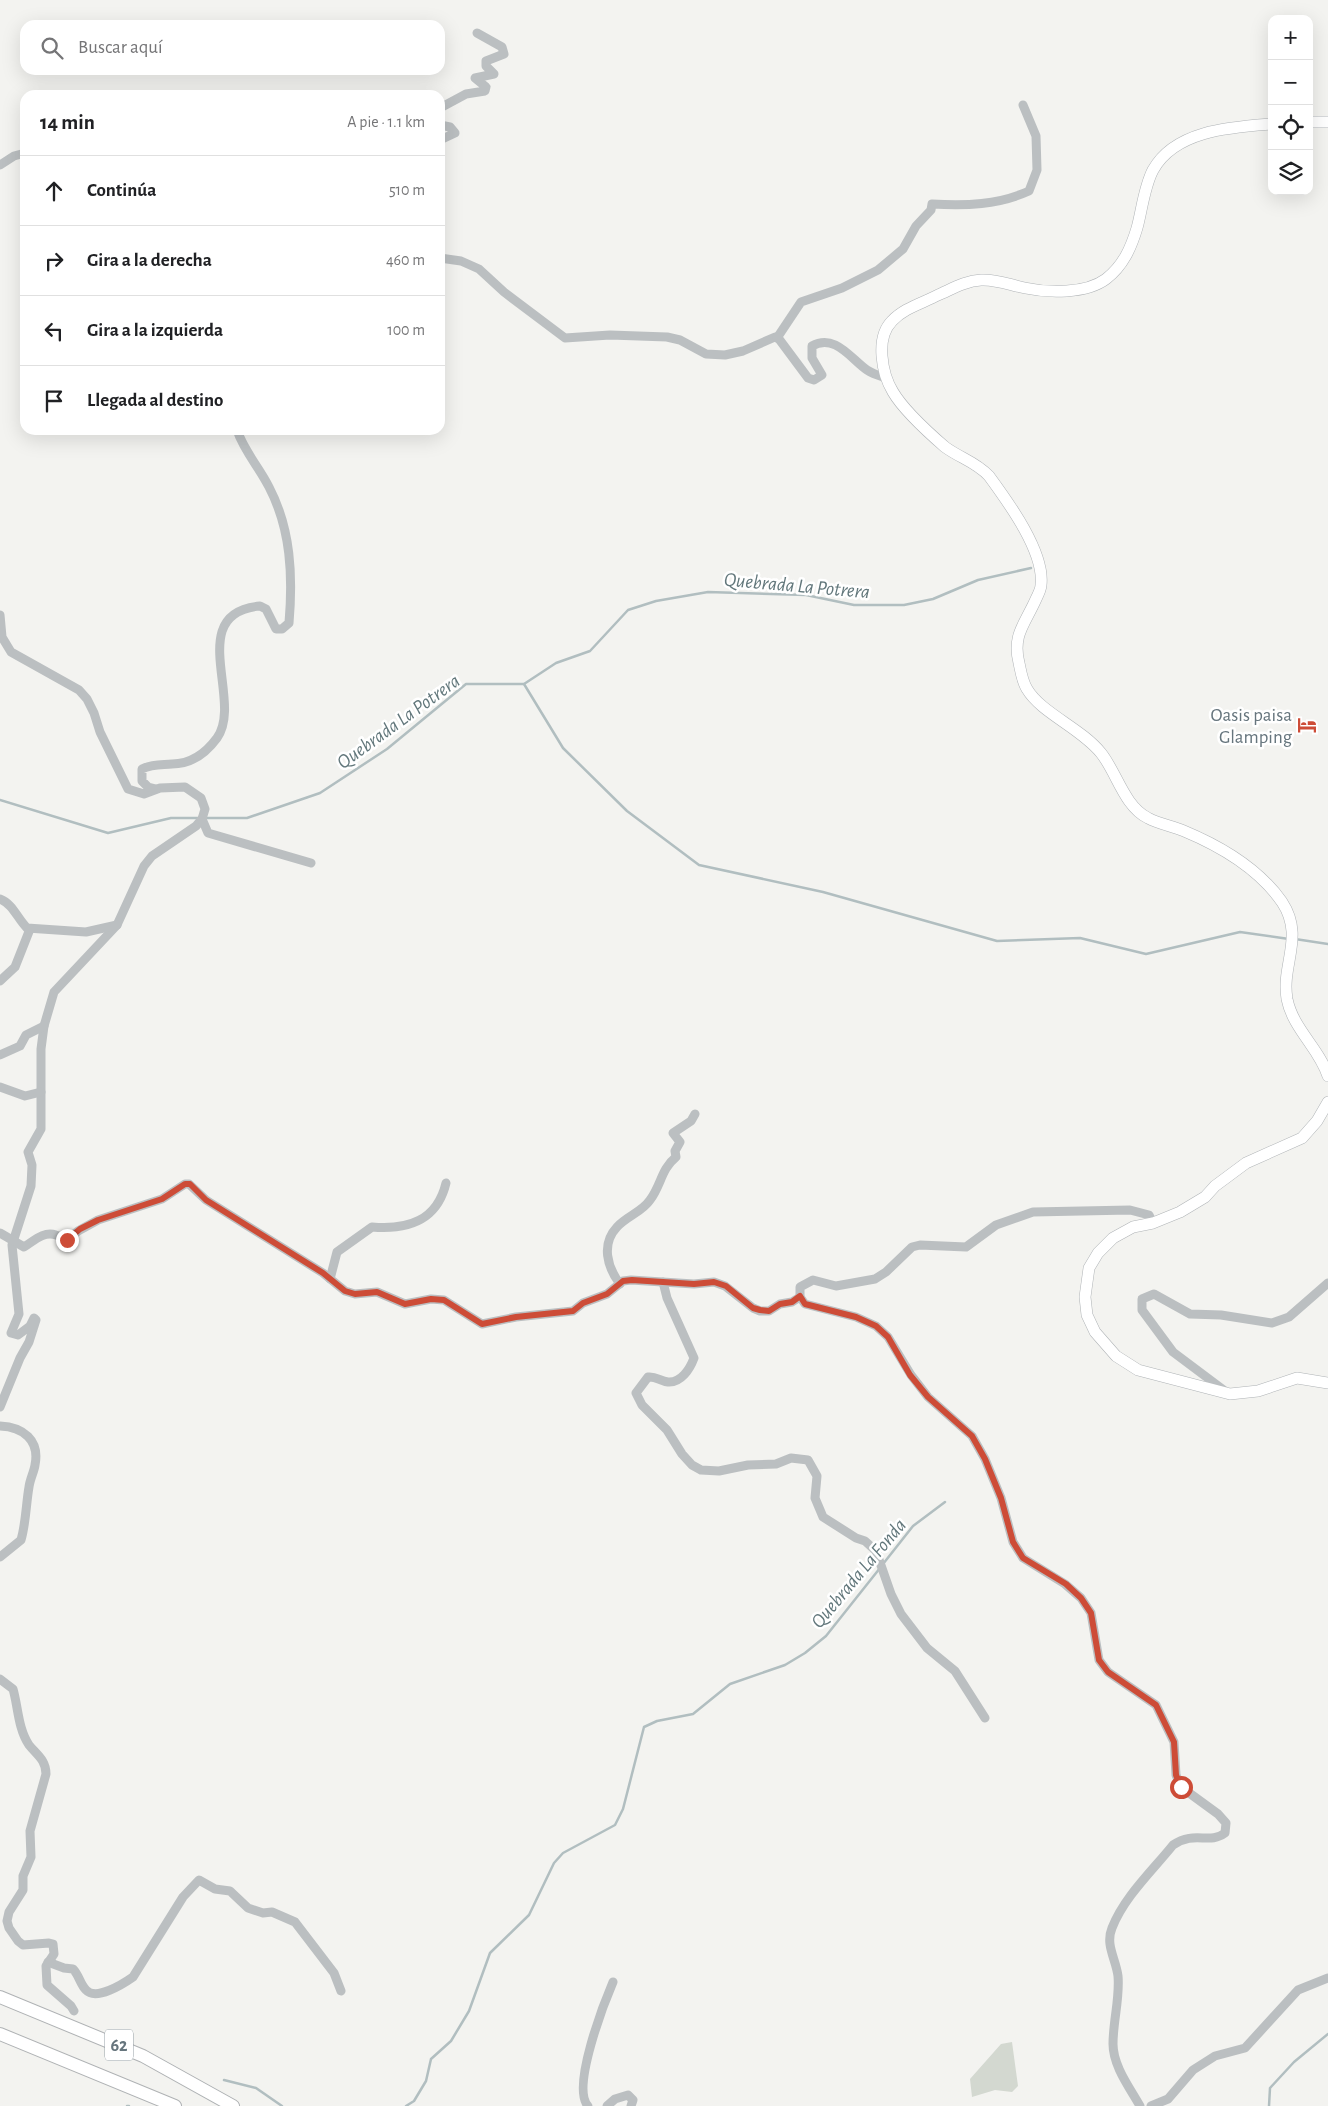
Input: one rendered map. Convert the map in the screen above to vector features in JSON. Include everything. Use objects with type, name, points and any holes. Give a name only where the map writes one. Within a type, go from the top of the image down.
[{"type":"highway","name":"62","points":[[0,1997],[143,2056],[233,2106]]},
{"type":"highway","name":"62","points":[[0,2034],[175,2106]]},
{"type":"main road","points":[[1313,122],[1328,122]]},
{"type":"main road","points":[[1268,124],[1233,127],[1202,135],[1182,143],[1162,158],[1153,171],[1132,243],[1121,265],[1105,280],[1084,289],[1044,290],[979,280],[954,287],[906,310],[891,322],[884,336],[883,364],[886,378],[893,394],[947,448],[980,466],[989,476],[1034,550],[1040,565],[1042,586],[1016,642],[1022,678],[1027,689],[1040,704],[1080,732],[1101,752],[1136,810],[1147,818],[1184,830],[1223,850],[1266,884],[1289,915],[1293,940],[1287,997],[1291,1012],[1324,1064],[1328,1076]]},
{"type":"main road","points":[[1328,1102],[1318,1121],[1302,1138],[1246,1163],[1194,1204],[1153,1223],[1133,1227],[1112,1238],[1098,1253],[1089,1268],[1085,1297],[1087,1315],[1096,1332],[1116,1356],[1138,1370],[1230,1394],[1258,1390],[1297,1378],[1328,1383]]},
{"type":"street","points":[[445,105],[466,94],[485,91],[486,88],[476,78],[494,74],[486,66],[486,61],[504,54],[502,47],[477,33]]},
{"type":"street","points":[[777,338],[801,302],[842,288],[871,273],[903,249],[916,226],[931,210],[932,204],[967,206],[1011,199],[1030,191],[1037,170],[1036,136],[1023,105]]},
{"type":"street","points":[[445,127],[450,128],[455,133],[445,138]]},
{"type":"street","points":[[0,165],[14,156],[20,155]]},
{"type":"street","points":[[445,259],[461,261],[479,269],[504,292],[565,338],[610,335],[667,337],[680,340],[706,354],[725,355],[743,351],[770,338],[777,338]]},
{"type":"street","points":[[777,338],[811,379],[822,376],[812,358],[811,350],[812,346],[818,342],[842,348],[868,370],[886,378]]},
{"type":"street","points":[[0,1407],[20,1358],[29,1342],[36,1320],[34,1318],[30,1326],[18,1335],[12,1333],[19,1314],[11,1253],[31,1186],[32,1165],[28,1152],[41,1129],[41,1049],[44,1026],[54,992],[117,925],[148,861],[196,826],[202,819],[205,809],[201,798],[185,787],[157,789],[148,787],[142,782],[142,769],[151,765],[185,763],[192,760],[207,750],[221,732],[224,712],[219,644],[230,618],[240,610],[260,606],[266,609],[276,629],[282,629],[289,623],[293,584],[290,556],[281,516],[269,486],[246,452],[239,435]]},
{"type":"street","points":[[0,615],[2,637],[11,652],[79,690],[87,699],[100,732],[128,789],[144,794],[157,789]]},
{"type":"street","points":[[202,819],[208,833],[311,863]]},
{"type":"street","points":[[0,899],[11,904],[18,920],[30,928],[86,932],[117,925]]},
{"type":"street","points":[[0,981],[15,967],[30,928]]},
{"type":"street","points":[[0,1056],[20,1046],[26,1035],[44,1026]]},
{"type":"street","points":[[0,1088],[25,1096],[41,1092]]},
{"type":"street","points":[[620,1284],[612,1274],[607,1260],[609,1242],[616,1228],[652,1199],[663,1174],[676,1156],[675,1151],[680,1142],[673,1133],[691,1121],[696,1114]]},
{"type":"street","points":[[330,1279],[337,1252],[372,1227],[391,1228],[414,1223],[433,1211],[442,1198],[446,1183]]},
{"type":"street","points":[[0,1233],[14,1239],[19,1246],[24,1247],[35,1238],[45,1235],[56,1235],[67,1240],[80,1229],[98,1220],[162,1199],[185,1184],[190,1184],[206,1200],[330,1279],[345,1291],[355,1294],[377,1292],[405,1304],[431,1299],[444,1300],[482,1324],[516,1317],[573,1311],[583,1303],[607,1294],[620,1284],[632,1280],[714,1282],[726,1286],[753,1308],[769,1311],[780,1304],[792,1302],[800,1296]]},
{"type":"street","points":[[1140,2106],[1121,2073],[1113,2046],[1118,1974],[1110,1946],[1112,1928],[1126,1904],[1173,1845],[1183,1838],[1192,1836],[1218,1838],[1225,1833],[1226,1822],[1181,1787],[1176,1775],[1174,1742],[1156,1705],[1108,1672],[1099,1660],[1091,1613],[1081,1598],[1066,1584],[1023,1558],[1013,1542],[1001,1498],[985,1459],[972,1436],[928,1397],[910,1375],[888,1337],[876,1326],[856,1317],[805,1304],[800,1296],[800,1287],[813,1280],[836,1286],[875,1279],[886,1272],[912,1247],[936,1245],[958,1249],[973,1245],[996,1225],[1033,1212],[1130,1210],[1149,1215],[1153,1223]]},
{"type":"street","points":[[663,1282],[667,1298],[694,1358],[685,1374],[676,1380],[668,1382],[656,1376],[648,1377],[636,1393],[642,1405],[666,1430],[692,1465],[701,1470],[719,1471],[748,1465],[776,1464],[791,1458],[808,1460],[817,1476],[815,1498],[823,1516],[856,1538],[865,1540],[876,1551],[891,1594],[901,1614],[928,1648],[955,1671],[985,1718]]},
{"type":"street","points":[[1230,1394],[1173,1352],[1142,1310],[1142,1299],[1154,1294],[1190,1314],[1221,1315],[1272,1323],[1289,1317],[1328,1283]]},
{"type":"street","points":[[0,1426],[11,1426],[29,1436],[34,1444],[36,1457],[20,1540],[0,1557]]},
{"type":"street","points":[[0,1679],[13,1689],[16,1709],[28,1744],[46,1766],[46,1774],[30,1832],[31,1857],[23,1876],[23,1890],[9,1912],[8,1928],[18,1942],[24,1945],[53,1944],[54,1954],[48,1962],[45,1977],[47,1985],[74,2011]]},
{"type":"street","points":[[48,1962],[73,1969],[86,1991],[91,1994],[104,1993],[123,1984],[133,1977],[183,1898],[199,1880],[215,1889],[230,1890],[248,1908],[263,1913],[272,1912],[295,1922],[334,1973],[341,1990]]},
{"type":"street","points":[[1151,2106],[1168,2099],[1193,2070],[1215,2056],[1245,2048],[1298,1990],[1328,1978]]},
{"type":"street","points":[[588,2106],[585,2103],[583,2089],[590,2045],[613,1982]]},
{"type":"street","points":[[606,2106],[615,2099],[628,2095],[633,2100],[631,2106]]},
{"type":"shaded area","points":[[1012,2042],[1018,2086],[1012,2092],[995,2090],[972,2097],[970,2079],[1001,2044]]},
{"type":"waterway","name":"Quebrada La Potrera","points":[[0,800],[108,833],[171,818],[247,818],[320,793],[387,749],[466,684],[524,684],[556,663],[590,651],[628,610],[656,601],[708,592],[806,595],[854,605],[904,605],[933,599],[978,580],[1031,568]]},
{"type":"waterway","points":[[524,684],[563,748],[627,811],[699,865],[823,892],[997,941],[1080,938],[1146,954],[1240,932],[1289,939]]},
{"type":"waterway","points":[[1295,939],[1328,944]]},
{"type":"waterway","name":"Quebrada La Fonda","points":[[883,1564],[913,1526],[945,1502]]},
{"type":"waterway","name":"Quebrada La Fonda","points":[[406,2106],[414,2101],[426,2081],[431,2059],[451,2041],[469,2011],[490,1953],[529,1915],[554,1863],[563,1853],[615,1825],[623,1809],[644,1727],[657,1721],[693,1714],[730,1684],[785,1665],[805,1653],[826,1636],[880,1568]]},
{"type":"waterway","points":[[1269,2106],[1270,2088],[1294,2062],[1328,2034]]},
{"type":"waterway","name":"Quebrada La Fonda","points":[[224,2080],[256,2088],[282,2106]]},
{"type":"place","name":"Oasis paisa Glamping","points":[[1307,725]]},
{"type":"route","points":[[67,1240],[80,1229],[98,1220],[162,1199],[185,1184],[190,1184],[206,1200],[323,1273],[345,1291],[355,1294],[377,1292],[405,1304],[414,1304],[431,1299],[444,1300],[482,1324],[536,1314],[560,1314],[573,1311],[583,1303],[607,1294],[623,1281],[632,1280],[694,1284],[714,1282],[726,1286],[753,1308],[769,1311],[780,1304],[792,1302],[800,1296],[805,1304],[856,1317],[876,1326],[888,1337],[910,1375],[928,1397],[972,1436],[985,1459],[1001,1498],[1013,1542],[1023,1558],[1035,1568],[1066,1584],[1081,1598],[1091,1613],[1099,1660],[1108,1672],[1156,1705],[1171,1732],[1174,1742],[1176,1775],[1181,1787]]}]
